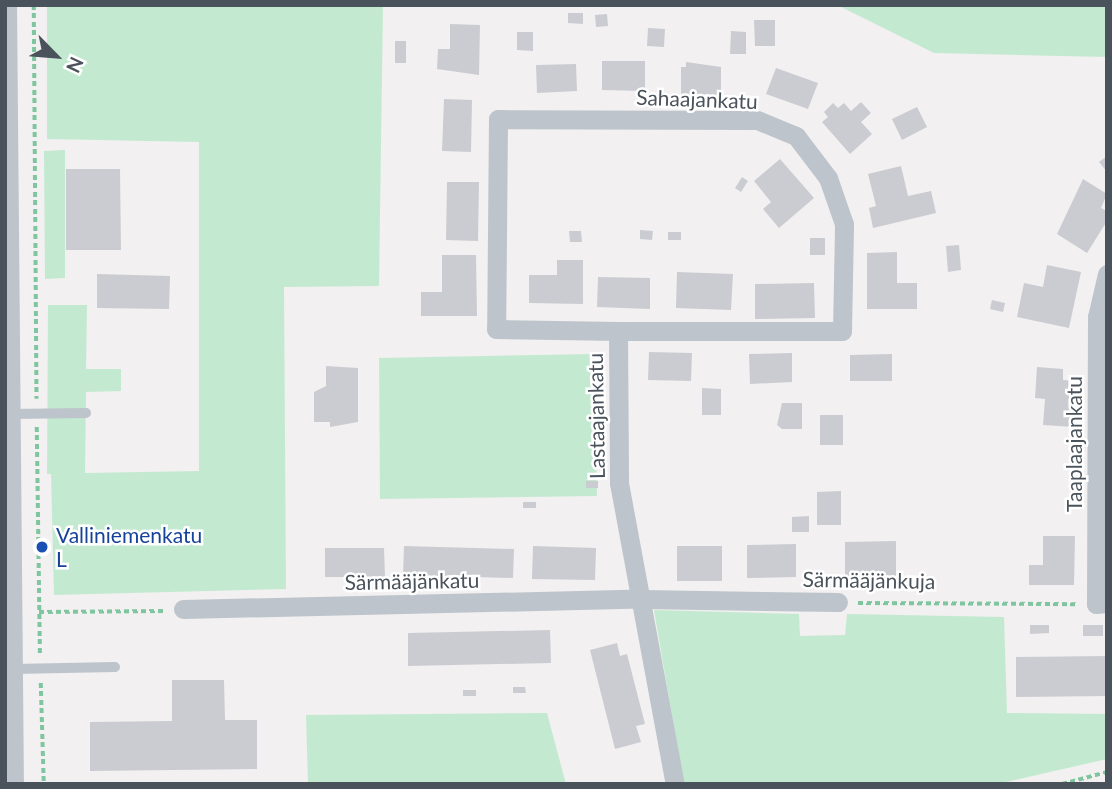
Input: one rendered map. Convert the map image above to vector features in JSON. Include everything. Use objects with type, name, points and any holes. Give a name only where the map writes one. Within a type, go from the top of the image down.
[{"type":"street","points":[[7,5],[14,784]]},
{"type":"street","name":"Sahaajankatu","points":[[498,119],[757,120],[796,136],[828,178],[844,225],[842,331],[618,331]]},
{"type":"street","name":"Lastaajankatu","points":[[498,119],[496,328],[618,331],[619,482],[676,784]]},
{"type":"street","name":"Taaplaajankatu","points":[[1101,604],[1097,317],[1107,274]]},
{"type":"street","name":"Särmääjänkuja","points":[[641,598],[838,602]]},
{"type":"street","name":"Särmääjänkatu","points":[[183,609],[641,598]]},
{"type":"lane","points":[[11,414],[86,413]]},
{"type":"lane","points":[[13,669],[115,667]]},
{"type":"path","points":[[34,5],[37,414],[42,547],[39,611],[44,784]]},
{"type":"path","name":"Särmääjänkuja","points":[[838,602],[1101,604]]},
{"type":"path","points":[[39,611],[183,609]]},
{"type":"path","points":[[1062,784],[1107,772]]},
{"type":"green space","points":[[47,5],[383,5],[379,286],[284,287],[286,589],[54,595],[51,474],[47,474],[48,305],[87,305],[86,369],[121,369],[121,391],[86,392],[85,473],[199,471],[199,142],[47,139]]},
{"type":"green space","points":[[837,5],[1107,5],[1107,57],[934,53]]},
{"type":"green space","points":[[65,150],[65,278],[45,279],[44,151]]},
{"type":"green space","points":[[594,354],[597,496],[380,499],[379,358]]},
{"type":"green space","points":[[654,610],[799,614],[800,636],[845,635],[847,614],[1004,617],[1007,713],[1107,714],[1107,759],[997,784],[647,784],[683,780]]},
{"type":"green space","points":[[547,713],[566,784],[308,784],[306,715]]},
{"type":"building","points":[[568,13],[583,13],[583,24],[568,23]]},
{"type":"building","points":[[607,14],[608,26],[596,27],[595,15]]},
{"type":"building","points":[[754,20],[775,20],[775,46],[755,46]]},
{"type":"building","points":[[450,24],[480,25],[479,75],[437,69],[438,49],[450,49]]},
{"type":"building","points":[[648,28],[665,29],[664,47],[647,46]]},
{"type":"building","points":[[731,31],[746,32],[746,54],[730,54]]},
{"type":"building","points":[[517,32],[533,32],[533,51],[517,50]]},
{"type":"building","points":[[395,41],[406,41],[406,63],[395,63]]},
{"type":"building","points":[[602,61],[645,61],[645,91],[602,90]]},
{"type":"building","points":[[686,62],[721,67],[721,95],[715,95],[715,102],[695,102],[681,95],[681,67],[686,67]]},
{"type":"building","points":[[576,64],[577,91],[537,93],[536,65]]},
{"type":"building","points":[[776,68],[818,83],[808,109],[766,94]]},
{"type":"building","points":[[444,99],[472,100],[471,152],[442,151]]},
{"type":"building","points":[[861,102],[871,113],[861,122],[872,134],[850,154],[822,122],[828,117],[824,112],[833,103],[838,108],[844,103],[851,111]]},
{"type":"building","points":[[917,107],[927,127],[902,140],[892,119]]},
{"type":"building","points":[[1107,156],[1107,172],[1099,162]]},
{"type":"building","points":[[780,159],[814,198],[779,228],[763,209],[771,202],[754,181]]},
{"type":"building","points":[[901,166],[908,196],[931,191],[936,213],[873,228],[869,208],[876,206],[868,174]]},
{"type":"building","points":[[66,169],[120,169],[121,250],[66,250]]},
{"type":"building","points":[[742,177],[748,181],[741,192],[735,188]]},
{"type":"building","points":[[1083,179],[1107,194],[1101,208],[1107,211],[1107,221],[1087,253],[1057,234]]},
{"type":"building","points":[[447,182],[479,182],[478,241],[446,240]]},
{"type":"building","points":[[640,230],[653,231],[652,240],[640,239]]},
{"type":"building","points":[[569,231],[581,231],[582,242],[570,242]]},
{"type":"building","points":[[668,232],[681,232],[681,240],[668,240]]},
{"type":"building","points":[[810,238],[825,238],[825,255],[810,255]]},
{"type":"building","points":[[959,245],[961,270],[948,272],[946,246]]},
{"type":"building","points":[[897,252],[897,283],[917,283],[917,309],[867,309],[867,253]]},
{"type":"building","points":[[442,255],[476,255],[477,316],[421,316],[421,292],[442,292]]},
{"type":"building","points":[[557,260],[583,260],[583,304],[529,303],[529,275],[557,275]]},
{"type":"building","points":[[1047,265],[1081,272],[1069,328],[1017,317],[1024,283],[1043,287]]},
{"type":"building","points":[[677,272],[733,274],[731,310],[676,308]]},
{"type":"building","points":[[97,274],[170,276],[169,309],[97,308]]},
{"type":"building","points":[[598,277],[650,278],[650,309],[597,307]]},
{"type":"building","points":[[814,283],[815,318],[755,319],[755,284]]},
{"type":"building","points":[[992,300],[1005,303],[1003,312],[990,309]]},
{"type":"building","points":[[649,352],[692,353],[691,381],[648,380]]},
{"type":"building","points":[[792,353],[792,382],[750,384],[749,354]]},
{"type":"building","points":[[892,354],[892,381],[850,381],[850,355]]},
{"type":"building","points":[[326,366],[358,368],[358,422],[330,427],[330,422],[314,422],[314,392],[326,386]]},
{"type":"building","points":[[1037,367],[1063,369],[1063,380],[1077,381],[1074,427],[1043,425],[1045,399],[1035,398]]},
{"type":"building","points":[[702,388],[721,389],[721,415],[702,415]]},
{"type":"building","points":[[782,403],[802,403],[802,429],[782,429],[777,425]]},
{"type":"building","points":[[820,415],[843,415],[843,445],[820,445]]},
{"type":"building","points":[[586,481],[598,481],[598,488],[586,488]]},
{"type":"building","points":[[841,491],[841,525],[817,525],[817,492]]},
{"type":"building","points":[[523,502],[536,502],[536,508],[523,508]]},
{"type":"building","points":[[809,516],[809,532],[792,532],[792,517]]},
{"type":"building","points":[[1043,536],[1075,536],[1074,585],[1029,585],[1029,565],[1043,565]]},
{"type":"building","points":[[896,541],[896,578],[845,578],[845,542]]},
{"type":"building","points":[[796,544],[796,577],[747,578],[747,545]]},
{"type":"building","points":[[404,546],[514,549],[513,578],[403,575]]},
{"type":"building","points":[[533,546],[596,548],[595,580],[532,579]]},
{"type":"building","points":[[677,546],[722,546],[722,581],[677,581]]},
{"type":"building","points":[[325,548],[384,548],[385,577],[325,577]]},
{"type":"building","points":[[1030,625],[1049,625],[1049,633],[1030,634]]},
{"type":"building","points":[[1083,625],[1103,625],[1103,636],[1083,636]]},
{"type":"building","points":[[550,630],[551,663],[408,666],[408,633]]},
{"type":"building","points":[[617,643],[620,656],[627,654],[645,724],[636,726],[641,742],[615,749],[590,650]]},
{"type":"building","points":[[1107,656],[1107,696],[1016,697],[1016,657]]},
{"type":"building","points":[[172,680],[224,680],[225,720],[257,720],[257,769],[90,771],[90,722],[172,721]]},
{"type":"building","points":[[513,687],[525,687],[526,693],[513,693]]},
{"type":"building","points":[[463,690],[476,690],[476,696],[463,696]]},
{"type":"place","name":"Valliniemenkatu L","points":[[42,547]]}]
